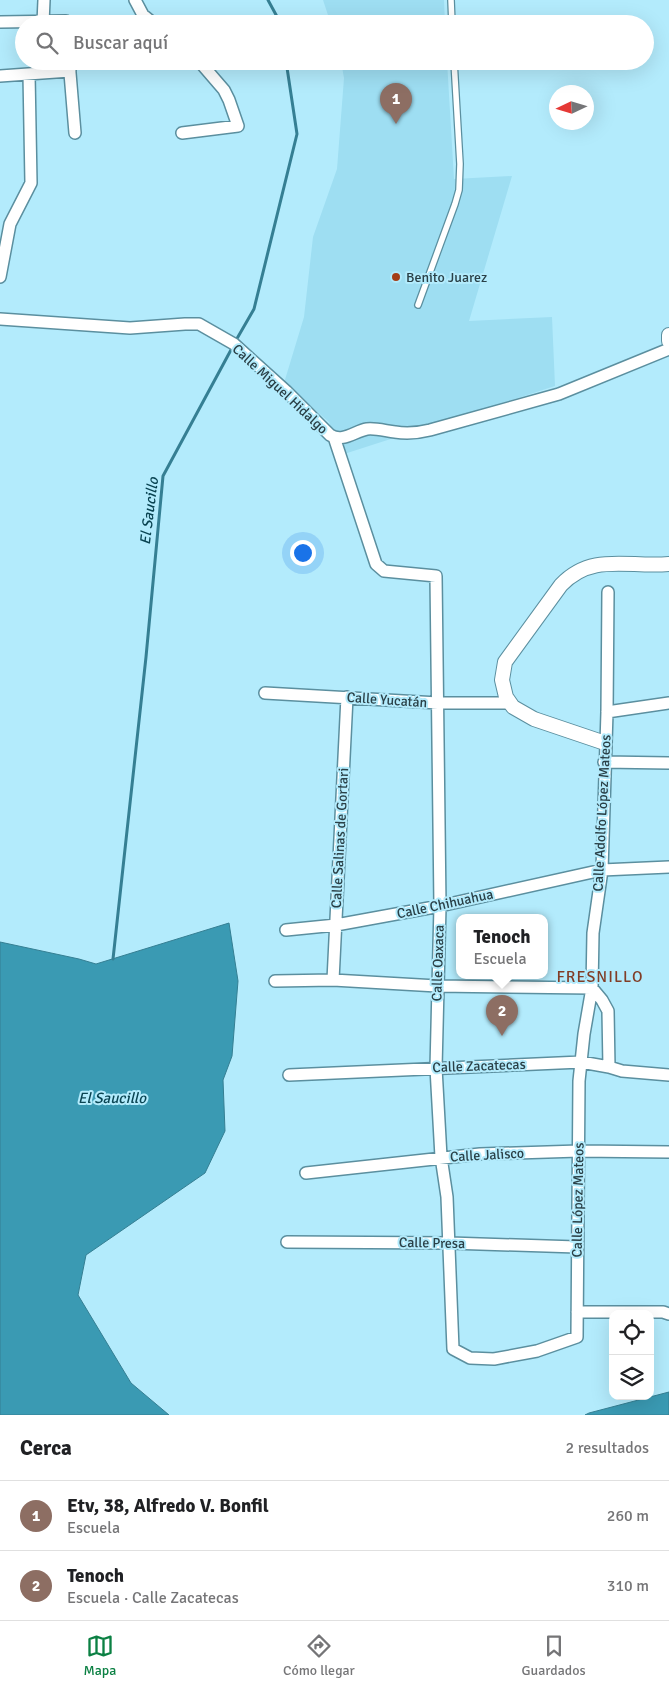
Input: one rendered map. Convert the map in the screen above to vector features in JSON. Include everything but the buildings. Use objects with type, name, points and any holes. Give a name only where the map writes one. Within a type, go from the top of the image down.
[{"type":"street","points":[[43,15],[44,0]]},
{"type":"street","points":[[135,0],[143,15]]},
{"type":"street","points":[[0,22],[15,22]]},
{"type":"street","points":[[0,76],[29,74],[49,70]]},
{"type":"street","points":[[69,70],[75,133]]},
{"type":"street","points":[[182,133],[238,126],[224,90],[207,70]]},
{"type":"street","points":[[0,277],[10,224],[30,183],[29,74]]},
{"type":"street","name":"Calle Miguel Hidalgo","points":[[0,319],[130,328],[199,324],[234,344],[334,437],[342,438],[361,430],[372,429],[416,433],[430,430],[559,394],[669,350]]},
{"type":"street","points":[[669,335],[669,341]]},
{"type":"street","name":"Calle Oaxaca","points":[[334,437],[376,564],[384,571],[436,576],[440,906],[436,1068],[441,1157],[447,1197],[450,1243],[453,1349],[470,1358],[494,1359],[537,1351],[576,1337]]},
{"type":"street","points":[[605,743],[534,719],[518,711],[509,703],[506,697],[502,680],[505,662],[561,584],[580,569],[596,564],[669,564]]},
{"type":"street","name":"Calle Adolfo López Mateos","points":[[581,1062],[592,988],[593,932],[602,870],[608,592]]},
{"type":"street","name":"Calle Yucatán","points":[[265,693],[438,703],[509,703]]},
{"type":"street","name":"Calle Salinas de Gortari","points":[[333,980],[347,697]]},
{"type":"street","points":[[606,712],[669,703]]},
{"type":"street","points":[[604,762],[669,763]]},
{"type":"street","name":"Calle Chihuahua","points":[[286,930],[336,926],[440,906],[602,870],[669,868]]},
{"type":"street","points":[[275,981],[333,980],[437,986],[592,988],[608,1011],[609,1067]]},
{"type":"street","name":"Calle Zacatecas","points":[[289,1075],[581,1062],[622,1071],[669,1075]]},
{"type":"street","name":"Calle López Mateos","points":[[576,1337],[579,1081],[581,1062]]},
{"type":"street","name":"Calle Jalisco","points":[[306,1173],[480,1154],[579,1151],[669,1152]]},
{"type":"street","name":"Calle Presa","points":[[287,1242],[450,1243],[577,1247]]},
{"type":"street","points":[[577,1312],[663,1312],[669,1314]]},
{"type":"lane","points":[[451,0],[452,15]]},
{"type":"lane","points":[[418,305],[459,190],[460,164],[455,70]]},
{"type":"shaded area","points":[[323,0],[444,0],[445,15],[328,15]]},
{"type":"shaded area","name":"Benito Juarez","points":[[343,70],[448,70],[454,179],[512,176],[469,321],[552,317],[555,386],[341,455],[329,422],[284,383],[304,317],[313,237],[337,169],[344,78]]},
{"type":"water","name":"El Saucillo","points":[[229,923],[238,981],[232,1056],[223,1080],[225,1131],[205,1173],[86,1255],[78,1295],[131,1383],[169,1415],[0,1415],[0,942],[96,964]]},
{"type":"water","points":[[669,1392],[669,1415],[585,1415],[639,1400],[654,1400],[654,1396]]},
{"type":"waterway","name":"El Saucillo","points":[[268,0],[276,15]]},
{"type":"waterway","name":"El Saucillo","points":[[235,342],[254,309],[297,134],[287,70]]},
{"type":"waterway","name":"El Saucillo","points":[[113,959],[146,657],[163,476],[232,348]]},
{"type":"place","name":"Etv, 38, Alfredo V. Bonfil","points":[[396,124]]},
{"type":"place","name":"Benito Juarez","points":[[396,277]]},
{"type":"place","name":"Tenoch","points":[[502,1036]]},
{"type":"district","name":"FRESNILLO","points":[[600,977]]}]
